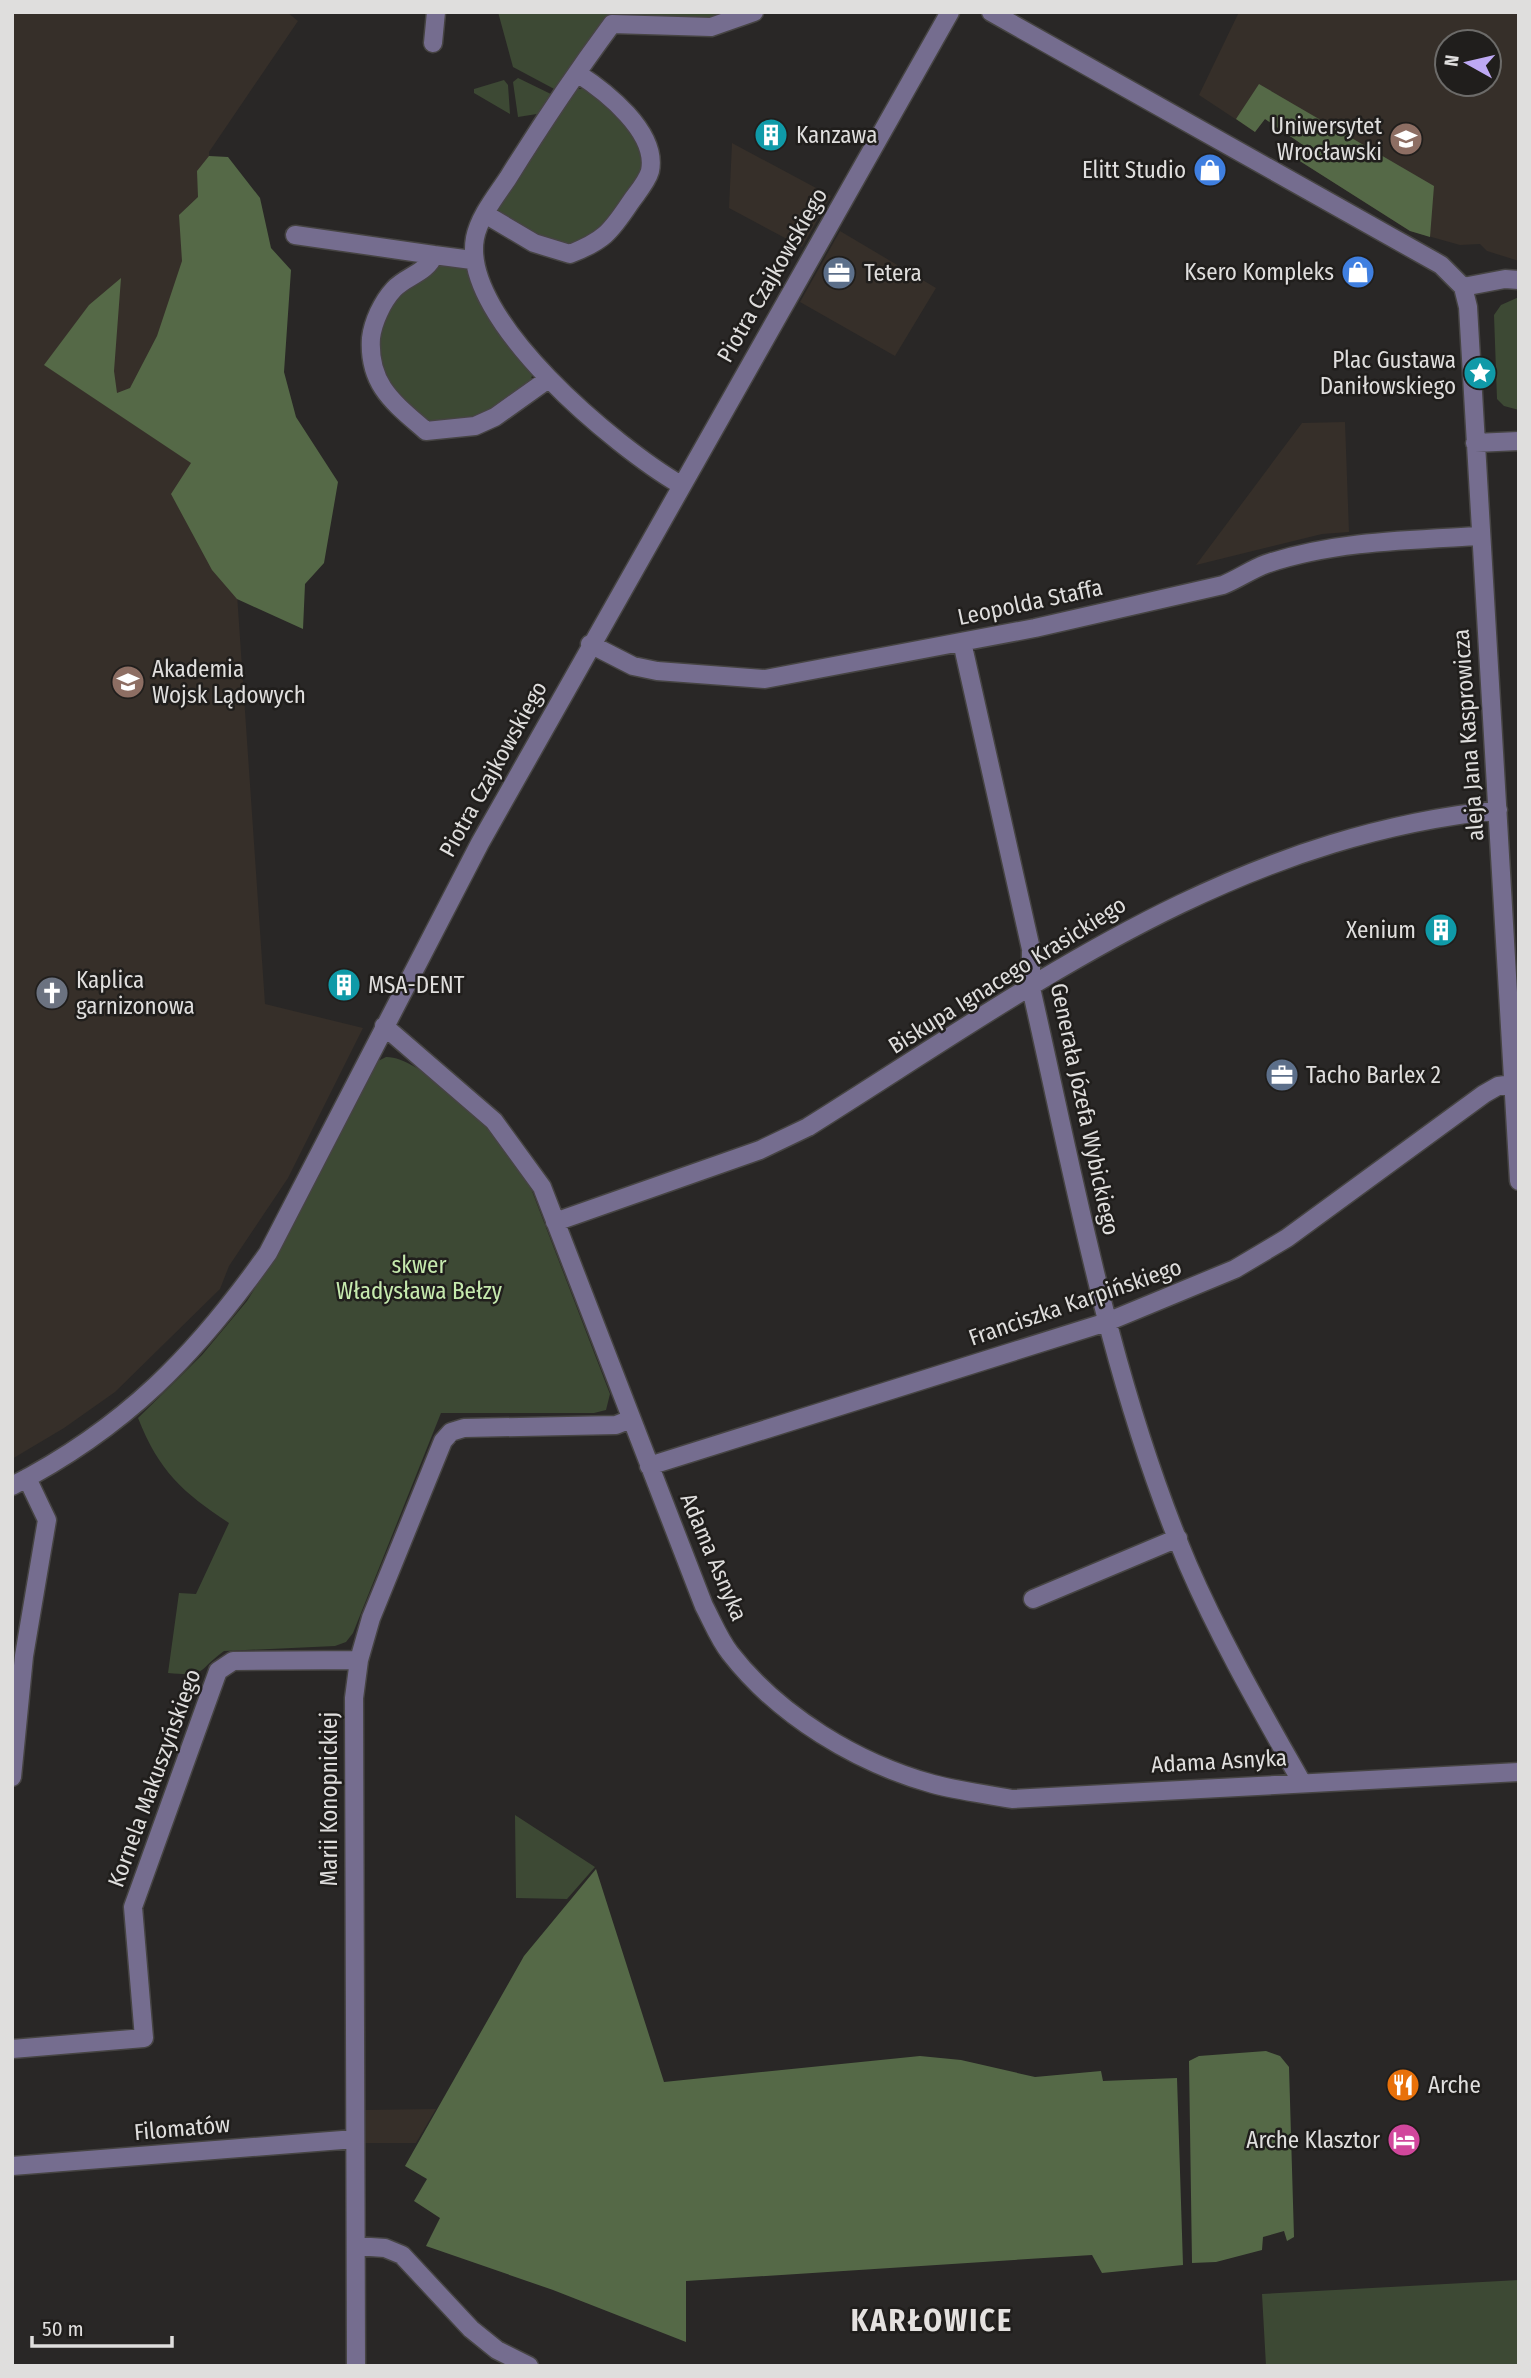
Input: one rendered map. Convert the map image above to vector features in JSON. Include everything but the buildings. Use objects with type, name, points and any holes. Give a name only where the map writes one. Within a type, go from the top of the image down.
[{"type":"street","points":[[433,43],[436,12]]},
{"type":"street","points":[[681,485],[588,417],[547,380],[484,296],[472,260],[475,235],[485,214],[577,72],[616,18],[711,27],[754,12]]},
{"type":"street","name":"Piotra Czajkowskiego","points":[[20,1482],[109,1428],[172,1372],[228,1310],[268,1253],[465,871],[590,644],[950,12]]},
{"type":"street","points":[[991,12],[1441,265],[1463,287],[1505,279],[1519,280]]},
{"type":"street","points":[[485,214],[534,243],[570,254],[601,241],[643,183],[649,173],[650,152],[631,119],[604,90],[577,72]]},
{"type":"street","points":[[295,235],[472,260]]},
{"type":"street","points":[[434,255],[430,265],[393,290],[377,314],[372,330],[373,373],[399,408],[426,431],[475,426],[495,417],[547,380]]},
{"type":"street","name":"aleja Jana Kasprowicza","points":[[1463,287],[1468,307],[1519,1181]]},
{"type":"street","points":[[1475,443],[1519,441]]},
{"type":"street","name":"Leopolda Staffa","points":[[590,644],[633,666],[657,671],[765,679],[962,642],[1223,585],[1246,576],[1263,565],[1304,553],[1342,546],[1480,536]]},
{"type":"street","name":"Generała Józefa Wybickiego","points":[[962,642],[1031,949],[1031,988],[1107,1322],[1178,1538],[1228,1648],[1301,1781]]},
{"type":"street","name":"Biskupa Ignacego Krasickiego","points":[[555,1222],[707,1170],[808,1127],[1084,953],[1142,921],[1221,883],[1297,854],[1378,830],[1498,810]]},
{"type":"street","name":"Adama Asnyka","points":[[384,1026],[494,1121],[542,1187],[704,1606],[730,1653],[780,1703],[821,1733],[886,1769],[935,1785],[1012,1798],[1301,1781],[1519,1772]]},
{"type":"street","name":"Franciszka Karpińskiego","points":[[649,1466],[1107,1322],[1235,1269],[1287,1237],[1486,1093],[1498,1086],[1513,1084]]},
{"type":"street","name":"Marii Konopnickiej","points":[[356,2366],[354,1698],[359,1660],[381,1593],[443,1441],[452,1432],[464,1428],[616,1425],[631,1419]]},
{"type":"street","points":[[12,1777],[24,1656],[47,1520],[20,1482]]},
{"type":"street","points":[[1033,1599],[1178,1538]]},
{"type":"street","name":"Kornela Makuszyńskiego","points":[[12,2049],[144,2038],[133,1907],[218,1671],[233,1661],[359,1660]]},
{"type":"street","name":"Filomatów","points":[[12,2166],[355,2138]]},
{"type":"street","points":[[356,2246],[385,2248],[402,2255],[471,2329],[497,2350],[524,2365]]},
{"type":"shaded area","name":"Akademia Wojsk Lądowych","points":[[12,12],[287,12],[298,21],[209,152],[215,272],[265,1004],[363,1028],[288,1178],[229,1266],[220,1289],[115,1392],[64,1428],[12,1459]]},
{"type":"shaded area","name":"Uniwersytet Wrocławski","points":[[1239,12],[1519,12],[1519,261],[1487,251],[1480,244],[1460,245],[1410,231],[1295,158],[1303,145],[1265,119],[1255,132],[1199,95]]},
{"type":"shaded area","points":[[732,143],[831,196],[802,247],[729,208]]},
{"type":"shaded area","points":[[840,231],[936,288],[895,356],[800,302]]},
{"type":"shaded area","points":[[1345,422],[1349,532],[1322,534],[1196,565],[1302,423]]},
{"type":"shaded area","points":[[436,2109],[416,2143],[365,2143],[365,2110]]},
{"type":"green space","points":[[498,12],[612,12],[558,91],[513,67]]},
{"type":"green space","points":[[626,12],[739,12],[721,19],[623,17]]},
{"type":"green space","points":[[518,78],[555,96],[543,113],[518,117],[513,82]]},
{"type":"green space","points":[[504,80],[508,85],[510,114],[474,93],[474,89]]},
{"type":"green space","points":[[1259,84],[1434,186],[1430,237],[1410,231],[1295,158],[1303,145],[1265,119],[1255,132],[1236,119]]},
{"type":"green space","points":[[590,88],[631,130],[641,151],[641,169],[628,195],[597,234],[577,246],[555,245],[533,236],[495,209],[568,94],[577,89]]},
{"type":"green space","points":[[209,156],[228,157],[260,198],[271,248],[291,270],[284,372],[296,417],[338,482],[324,563],[305,584],[303,629],[237,599],[212,570],[171,494],[191,463],[44,365],[89,305],[121,278],[114,371],[117,393],[130,388],[157,336],[182,261],[179,215],[198,197],[197,171]]},
{"type":"green space","points":[[449,262],[468,265],[533,370],[524,388],[491,414],[481,419],[440,422],[418,416],[403,405],[392,391],[378,359],[377,341],[387,308],[399,293],[416,279]]},
{"type":"green space","points":[[1519,297],[1519,410],[1504,406],[1497,399],[1494,315],[1501,305]]},
{"type":"green space","name":"skwer Władysława Bełzy","points":[[386,1057],[399,1059],[415,1067],[448,1091],[493,1134],[518,1167],[532,1191],[610,1394],[606,1410],[594,1413],[441,1413],[353,1633],[346,1642],[335,1646],[224,1651],[196,1673],[168,1673],[179,1593],[196,1594],[229,1523],[198,1501],[174,1479],[154,1452],[138,1418],[202,1355],[247,1301],[270,1264],[376,1062]]},
{"type":"green space","points":[[515,1815],[595,1867],[567,1899],[516,1898]]},
{"type":"green space","points":[[596,1869],[664,2082],[920,2056],[961,2060],[1035,2077],[1101,2071],[1103,2081],[1177,2078],[1183,2265],[1102,2273],[1092,2255],[686,2281],[686,2342],[553,2290],[426,2246],[440,2218],[414,2201],[427,2179],[405,2166],[524,1956]]},
{"type":"green space","points":[[1266,2051],[1280,2056],[1289,2067],[1294,2237],[1287,2241],[1284,2231],[1263,2237],[1262,2250],[1216,2262],[1192,2263],[1189,2061],[1199,2056]]},
{"type":"green space","points":[[1519,2280],[1519,2366],[1266,2366],[1262,2294]]},
{"type":"place","name":"Kanzawa","points":[[771,135]]},
{"type":"place","name":"Uniwersytet Wrocławski","points":[[1406,139]]},
{"type":"place","name":"Elitt Studio","points":[[1210,170]]},
{"type":"place","name":"Ksero Kompleks","points":[[1358,272]]},
{"type":"place","name":"Tetera","points":[[839,273]]},
{"type":"place","name":"Plac Gustawa Daniłowskiego","points":[[1480,373]]},
{"type":"place","name":"Akademia Wojsk Lądowych","points":[[128,682]]},
{"type":"place","name":"Xenium","points":[[1441,930]]},
{"type":"place","name":"MSA-DENT","points":[[344,985]]},
{"type":"place","name":"Kaplica garnizonowa","points":[[52,993]]},
{"type":"place","name":"Tacho Barlex 2","points":[[1282,1075]]},
{"type":"place","name":"Arche","points":[[1403,2085]]},
{"type":"place","name":"Arche Klasztor","points":[[1404,2140]]},
{"type":"district","name":"KARŁOWICE","points":[[932,2321]]}]
